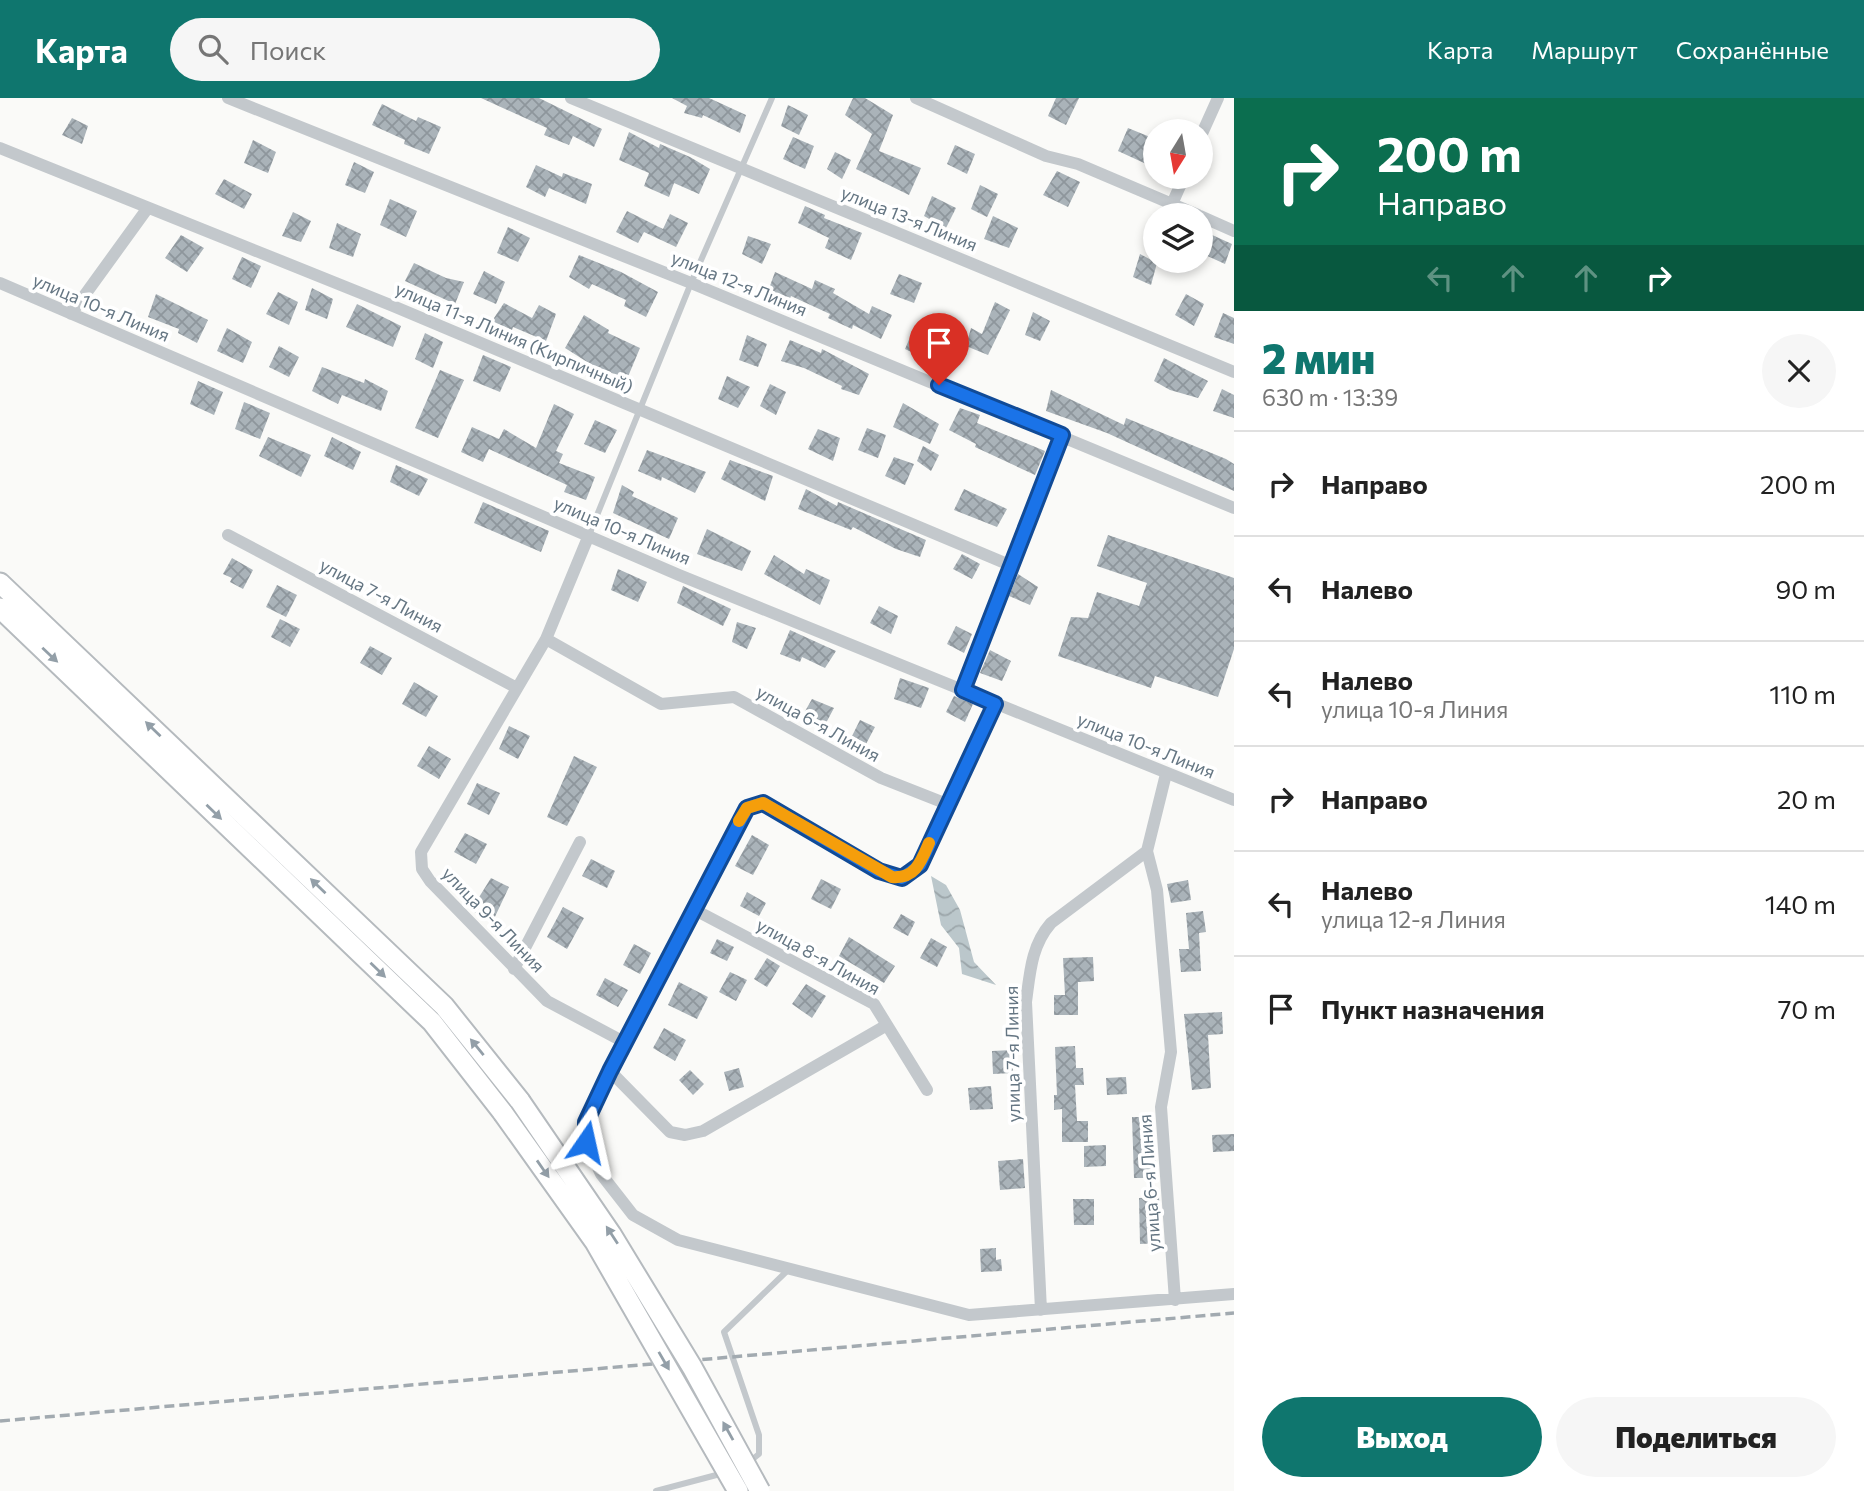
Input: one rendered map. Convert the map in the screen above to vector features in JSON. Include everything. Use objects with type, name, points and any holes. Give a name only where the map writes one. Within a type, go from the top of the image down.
[{"type":"main road","points":[[0,583],[444,1006],[520,1101],[618,1245],[692,1367],[760,1491]]},
{"type":"main road","points":[[0,608],[432,1022],[503,1113],[595,1242],[738,1491]]},
{"type":"street","name":"улица 12-я Линия","points":[[228,98],[1062,435],[1234,508]]},
{"type":"street","name":"улица 13-я Линия","points":[[571,98],[1234,372]]},
{"type":"street","points":[[916,98],[1046,156],[1078,163],[1170,203]]},
{"type":"street","points":[[1209,119],[1218,98]]},
{"type":"street","name":"улица 11-я Линия (Кирпичный)","points":[[0,148],[394,306],[1012,566]]},
{"type":"street","points":[[71,314],[147,209]]},
{"type":"street","points":[[1213,222],[1234,231]]},
{"type":"street","name":"улица 10-я Линия","points":[[0,283],[589,535],[1234,800]]},
{"type":"street","points":[[963,690],[1062,435]]},
{"type":"street","points":[[546,639],[589,535]]},
{"type":"street","name":"улица 7-я Линия","points":[[228,536],[517,688]]},
{"type":"street","name":"улица 9-я Линия","points":[[546,639],[421,852],[422,869],[430,881],[513,969],[547,1001],[624,1042]]},
{"type":"street","name":"улица 6-я Линия","points":[[546,639],[661,704],[734,697],[881,778],[947,804]]},
{"type":"street","points":[[995,704],[920,865],[902,878],[879,871],[763,803],[752,805],[743,813],[610,1071],[586,1122],[586,1142],[601,1174],[632,1215],[678,1240],[969,1315],[1234,1294]]},
{"type":"street","name":"улица 6-я Линия","points":[[1166,774],[1147,851],[1157,890],[1171,1052],[1161,1107],[1175,1300]]},
{"type":"street","points":[[513,969],[580,842]]},
{"type":"street","name":"улица 7-я Линия","points":[[1041,1310],[1026,1002],[1031,960],[1042,933],[1051,923],[1147,851]]},
{"type":"street","name":"улица 8-я Линия","points":[[695,910],[874,1004],[927,1090]]},
{"type":"street","points":[[610,1071],[670,1132],[685,1135],[703,1131],[887,1025]]},
{"type":"lane","points":[[589,535],[691,284],[772,98]]},
{"type":"lane","points":[[656,1491],[738,1469],[759,1454],[759,1434],[724,1332],[790,1269]]},
{"type":"water","points":[[931,876],[946,885],[960,910],[974,962],[996,985],[962,974],[959,948],[941,925]]},
{"type":"building","points":[[481,98],[539,98],[602,129],[594,147],[573,136],[569,145],[544,135],[547,128]]},
{"type":"building","points":[[672,98],[709,98],[746,115],[740,133],[703,115],[702,118],[684,113],[687,106]]},
{"type":"building","points":[[853,98],[865,98],[893,115],[879,151],[921,168],[909,195],[856,169],[872,134],[845,115]]},
{"type":"building","points":[[1056,98],[1079,98],[1066,125],[1048,116]]},
{"type":"building","points":[[382,104],[416,121],[418,117],[441,127],[429,154],[404,144],[405,140],[372,125]]},
{"type":"building","points":[[788,105],[808,115],[799,135],[781,126]]},
{"type":"building","points":[[72,118],[88,126],[82,144],[62,135]]},
{"type":"building","points":[[1128,128],[1143,134],[1143,162],[1118,151]]},
{"type":"building","points":[[629,132],[659,148],[660,144],[690,157],[710,169],[699,194],[674,183],[669,197],[644,186],[649,173],[619,160]]},
{"type":"building","points":[[793,137],[814,146],[805,169],[783,159]]},
{"type":"building","points":[[253,140],[276,152],[268,173],[244,163]]},
{"type":"building","points":[[955,145],[975,154],[967,174],[947,164]]},
{"type":"building","points":[[835,152],[851,160],[842,179],[827,169]]},
{"type":"building","points":[[354,162],[374,172],[365,193],[345,185]]},
{"type":"building","points":[[536,165],[562,177],[563,173],[592,184],[586,204],[549,188],[545,197],[526,187]]},
{"type":"building","points":[[1057,171],[1080,182],[1068,207],[1043,195]]},
{"type":"building","points":[[224,179],[252,194],[244,209],[215,194]]},
{"type":"building","points":[[980,185],[998,194],[987,217],[971,209]]},
{"type":"building","points":[[932,196],[956,208],[946,228],[924,216]]},
{"type":"building","points":[[390,199],[417,211],[406,237],[380,225]]},
{"type":"building","points":[[805,206],[825,215],[824,218],[862,233],[851,260],[825,248],[829,238],[798,223]]},
{"type":"building","points":[[627,211],[663,229],[670,214],[688,223],[676,247],[644,232],[638,243],[616,232]]},
{"type":"building","points":[[293,212],[311,221],[301,242],[282,236]]},
{"type":"building","points":[[993,216],[1018,228],[1009,248],[984,239]]},
{"type":"building","points":[[337,223],[361,234],[353,257],[329,248]]},
{"type":"building","points":[[508,227],[530,238],[518,262],[497,253]]},
{"type":"building","points":[[181,235],[204,248],[187,272],[165,258]]},
{"type":"building","points":[[1213,235],[1232,244],[1225,264],[1213,259]]},
{"type":"building","points":[[748,236],[771,244],[762,264],[742,254]]},
{"type":"building","points":[[1140,254],[1143,256],[1143,273],[1154,273],[1151,285],[1133,277]]},
{"type":"building","points":[[579,255],[621,272],[658,292],[646,317],[624,306],[626,300],[592,284],[589,289],[569,277]]},
{"type":"building","points":[[242,257],[261,266],[251,288],[232,279]]},
{"type":"building","points":[[414,263],[446,278],[464,282],[455,304],[405,281]]},
{"type":"building","points":[[484,271],[505,282],[496,304],[473,294]]},
{"type":"building","points":[[775,272],[812,289],[815,280],[835,289],[833,293],[869,314],[872,306],[892,315],[881,339],[853,325],[852,329],[828,318],[830,314],[791,296],[788,303],[767,294]]},
{"type":"building","points":[[899,274],[922,283],[914,303],[890,294]]},
{"type":"building","points":[[312,288],[333,299],[327,319],[305,310]]},
{"type":"building","points":[[278,292],[298,302],[289,325],[266,314]]},
{"type":"building","points":[[156,294],[208,320],[197,343],[178,333],[179,329],[148,317]]},
{"type":"building","points":[[1186,294],[1204,304],[1194,326],[1175,315]]},
{"type":"building","points":[[995,302],[1010,310],[988,355],[966,346],[971,328],[982,334]]},
{"type":"building","points":[[504,303],[532,318],[539,305],[556,314],[546,341],[492,321]]},
{"type":"building","points":[[357,304],[401,326],[393,347],[346,327]]},
{"type":"building","points":[[1033,312],[1050,321],[1040,341],[1025,335]]},
{"type":"building","points":[[1223,313],[1234,318],[1234,344],[1214,337]]},
{"type":"building","points":[[584,315],[609,330],[608,333],[640,348],[627,379],[592,365],[565,348]]},
{"type":"building","points":[[227,328],[252,342],[243,363],[217,351]]},
{"type":"building","points":[[914,328],[936,338],[928,360],[905,349]]},
{"type":"building","points":[[425,333],[443,342],[433,368],[415,359]]},
{"type":"building","points":[[747,335],[767,344],[758,367],[739,360]]},
{"type":"building","points":[[790,340],[821,353],[822,349],[869,374],[859,395],[841,389],[842,386],[804,368],[781,361]]},
{"type":"building","points":[[279,346],[299,357],[289,377],[269,367]]},
{"type":"building","points":[[483,355],[511,367],[500,392],[473,381]]},
{"type":"building","points":[[1164,358],[1208,381],[1198,398],[1170,390],[1154,381]]},
{"type":"building","points":[[322,367],[364,383],[365,379],[388,391],[381,411],[342,395],[338,404],[312,391]]},
{"type":"building","points":[[440,370],[464,380],[438,438],[415,428]]},
{"type":"building","points":[[727,376],[750,387],[738,408],[718,399]]},
{"type":"building","points":[[198,381],[223,392],[214,415],[190,404]]},
{"type":"building","points":[[770,384],[786,392],[776,415],[760,406]]},
{"type":"building","points":[[1222,389],[1234,395],[1234,418],[1213,411]]},
{"type":"building","points":[[1051,390],[1124,425],[1126,418],[1226,459],[1234,464],[1234,491],[1107,433],[1046,411]]},
{"type":"building","points":[[244,402],[270,413],[260,439],[235,429]]},
{"type":"building","points":[[903,403],[939,424],[930,444],[893,427]]},
{"type":"building","points":[[554,404],[574,414],[556,451],[563,454],[559,463],[595,477],[586,500],[564,492],[567,485],[489,449],[483,462],[461,452],[472,427],[499,439],[504,429],[536,448]]},
{"type":"building","points":[[960,408],[980,415],[977,423],[1045,451],[1035,475],[975,447],[976,444],[949,430]]},
{"type":"building","points":[[595,420],[617,430],[605,453],[584,444]]},
{"type":"building","points":[[867,428],[886,435],[878,458],[858,450]]},
{"type":"building","points":[[818,429],[840,438],[833,461],[808,449]]},
{"type":"building","points":[[268,437],[311,455],[301,477],[259,456]]},
{"type":"building","points":[[332,437],[361,452],[353,470],[324,456]]},
{"type":"building","points":[[923,446],[939,455],[931,471],[917,461]]},
{"type":"building","points":[[647,450],[706,472],[695,493],[662,477],[661,481],[638,471]]},
{"type":"building","points":[[894,457],[914,464],[905,485],[885,476]]},
{"type":"building","points":[[730,460],[773,476],[765,501],[721,479]]},
{"type":"building","points":[[396,465],[428,479],[419,496],[390,482]]},
{"type":"building","points":[[622,485],[634,492],[632,496],[678,518],[669,539],[613,513]]},
{"type":"building","points":[[806,489],[837,506],[838,502],[926,540],[920,557],[896,549],[853,527],[851,530],[798,509]]},
{"type":"building","points":[[964,489],[1007,509],[997,527],[954,510]]},
{"type":"building","points":[[483,502],[549,531],[541,552],[474,523]]},
{"type":"building","points":[[707,529],[751,551],[742,571],[697,554]]},
{"type":"building","points":[[1108,535],[1234,578],[1234,649],[1218,697],[1155,676],[1151,688],[1058,656],[1071,617],[1088,618],[1097,592],[1139,606],[1147,583],[1097,566]]},
{"type":"building","points":[[962,554],[980,564],[972,579],[953,569]]},
{"type":"building","points":[[774,555],[804,574],[806,569],[830,580],[820,605],[764,574]]},
{"type":"building","points":[[232,558],[253,570],[243,589],[230,582],[232,578],[223,574]]},
{"type":"building","points":[[618,569],[647,582],[638,602],[611,590]]},
{"type":"building","points":[[1018,574],[1038,587],[1030,605],[1009,596]]},
{"type":"building","points":[[277,585],[297,595],[286,617],[266,607]]},
{"type":"building","points":[[683,586],[731,609],[723,626],[677,603]]},
{"type":"building","points":[[879,606],[898,616],[891,634],[870,623]]},
{"type":"building","points":[[280,619],[300,629],[290,647],[271,637]]},
{"type":"building","points":[[737,622],[756,628],[747,649],[732,642]]},
{"type":"building","points":[[956,626],[972,634],[964,653],[947,644]]},
{"type":"building","points":[[790,630],[836,651],[825,668],[802,657],[800,662],[780,654]]},
{"type":"building","points":[[370,646],[392,658],[382,675],[360,663]]},
{"type":"building","points":[[990,650],[1011,661],[1002,681],[980,673]]},
{"type":"building","points":[[900,678],[929,688],[921,708],[894,699]]},
{"type":"building","points":[[414,682],[438,696],[426,717],[402,704]]},
{"type":"building","points":[[954,696],[973,704],[965,722],[946,712]]},
{"type":"building","points":[[812,699],[834,708],[826,723],[804,713]]},
{"type":"building","points":[[860,720],[875,727],[866,744],[852,736]]},
{"type":"building","points":[[509,726],[530,736],[518,759],[499,749]]},
{"type":"building","points":[[429,746],[451,759],[439,779],[417,766]]},
{"type":"building","points":[[574,756],[597,767],[567,826],[547,817]]},
{"type":"building","points":[[477,783],[500,793],[489,815],[467,804]]},
{"type":"building","points":[[465,833],[487,844],[476,864],[454,852]]},
{"type":"building","points":[[752,835],[769,845],[753,875],[735,866]]},
{"type":"building","points":[[591,859],[615,871],[607,888],[582,876]]},
{"type":"building","points":[[491,878],[509,887],[492,923],[471,910]]},
{"type":"building","points":[[821,879],[841,889],[831,909],[811,899]]},
{"type":"building","points":[[1188,880],[1191,900],[1171,903],[1167,884]]},
{"type":"building","points":[[747,892],[766,903],[759,916],[740,906]]},
{"type":"building","points":[[563,907],[584,918],[567,949],[547,937]]},
{"type":"building","points":[[1203,911],[1206,932],[1199,933],[1201,971],[1181,972],[1179,949],[1189,949],[1186,913]]},
{"type":"building","points":[[901,914],[915,922],[908,936],[893,928]]},
{"type":"building","points":[[849,937],[895,966],[884,983],[839,956]]},
{"type":"building","points":[[931,938],[947,947],[937,967],[920,958]]},
{"type":"building","points":[[717,939],[734,947],[727,961],[710,953]]},
{"type":"building","points":[[634,944],[651,953],[640,974],[623,965]]},
{"type":"building","points":[[1093,957],[1094,981],[1078,982],[1078,1015],[1054,1015],[1054,995],[1065,995],[1063,958]]},
{"type":"building","points":[[767,958],[780,966],[767,987],[754,979]]},
{"type":"building","points":[[730,972],[747,980],[736,1001],[719,992]]},
{"type":"building","points":[[605,978],[628,990],[618,1007],[596,995]]},
{"type":"building","points":[[679,982],[708,997],[697,1019],[668,1005]]},
{"type":"building","points":[[806,984],[826,996],[812,1018],[792,1004]]},
{"type":"building","points":[[1222,1012],[1223,1034],[1208,1035],[1211,1088],[1192,1090],[1184,1014]]},
{"type":"building","points":[[664,1028],[686,1040],[675,1061],[653,1048]]},
{"type":"building","points":[[1075,1046],[1076,1068],[1083,1068],[1084,1085],[1075,1085],[1077,1121],[1088,1121],[1088,1142],[1062,1142],[1062,1109],[1054,1110],[1054,1095],[1057,1095],[1055,1047]]},
{"type":"building","points":[[1012,1050],[1013,1073],[993,1074],[992,1051]]},
{"type":"building","points":[[739,1068],[744,1087],[729,1091],[724,1072]]},
{"type":"building","points":[[690,1070],[704,1084],[693,1095],[679,1080]]},
{"type":"building","points":[[1126,1077],[1127,1094],[1107,1095],[1106,1078]]},
{"type":"building","points":[[991,1086],[993,1109],[970,1110],[968,1088]]},
{"type":"building","points":[[1132,1117],[1153,1117],[1157,1178],[1134,1178]]},
{"type":"building","points":[[1234,1134],[1234,1151],[1213,1152],[1212,1135]]},
{"type":"building","points":[[1106,1145],[1106,1166],[1084,1167],[1084,1146]]},
{"type":"building","points":[[1023,1159],[1025,1188],[1000,1190],[998,1161]]},
{"type":"building","points":[[1159,1197],[1162,1243],[1140,1244],[1139,1198]]},
{"type":"building","points":[[1073,1199],[1094,1199],[1094,1225],[1074,1225]]},
{"type":"building","points":[[996,1248],[996,1260],[1001,1259],[1002,1271],[981,1272],[980,1249]]},
{"type":"railway","points":[[0,1421],[1234,1313]]},
{"type":"slow traffic","points":[[739,821],[747,808],[763,803],[892,877],[902,878],[913,873],[920,865],[929,843]]},
{"type":"route","points":[[586,1142],[586,1122],[610,1071],[747,808],[763,803],[892,877],[902,878],[913,873],[920,865],[995,704],[963,690],[1062,435],[939,385]]}]
